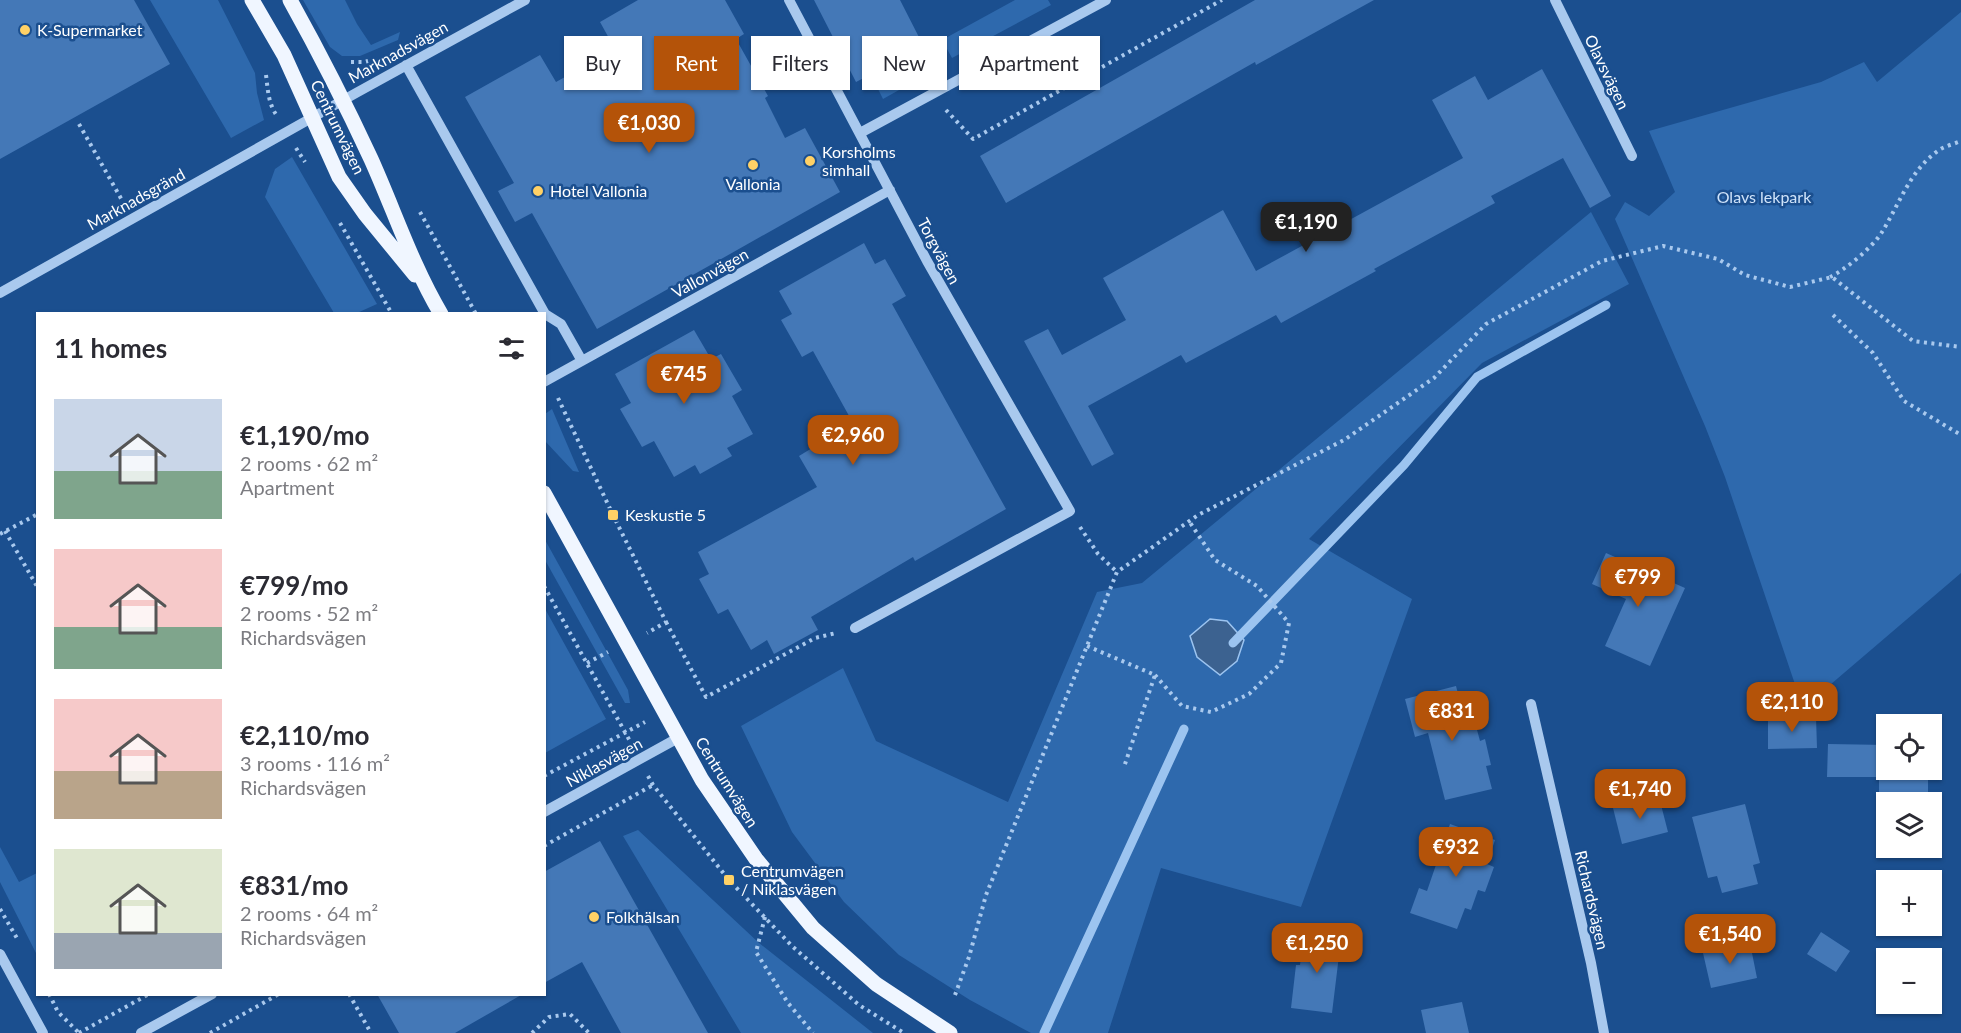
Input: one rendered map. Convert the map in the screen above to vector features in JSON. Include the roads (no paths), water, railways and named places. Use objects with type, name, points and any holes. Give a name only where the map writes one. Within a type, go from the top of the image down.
[{"type":"main road","name":"Centrumvägen","points":[[252,0],[284,55],[339,177],[365,214],[426,289]]},
{"type":"main road","name":"Centrumvägen","points":[[290,0],[312,39],[371,159],[426,289],[440,312]]},
{"type":"main road","name":"Centrumvägen","points":[[546,497],[702,780],[756,860],[813,928],[876,984],[950,1033]]},
{"type":"street","name":"Marknadsvägen","points":[[286,132],[525,0]]},
{"type":"street","name":"Torgvägen","points":[[789,0],[975,347],[1070,511],[855,628]]},
{"type":"street","points":[[860,133],[1106,0]]},
{"type":"street","name":"Olavsvägen","points":[[1555,0],[1632,156]]},
{"type":"street","points":[[406,65],[544,312]]},
{"type":"street","name":"Marknadsgränd","points":[[0,293],[286,132]]},
{"type":"street","name":"Vallonvägen","points":[[546,381],[890,190]]},
{"type":"street","points":[[546,315],[561,324],[582,361]]},
{"type":"street","name":"Richardsvägen","points":[[1531,704],[1591,963],[1604,1033]]},
{"type":"street","name":"Niklasvägen","points":[[546,811],[678,738]]},
{"type":"street","points":[[0,954],[44,1033]]},
{"type":"street","points":[[141,1033],[208,996]]},
{"type":"waterway","points":[[1233,643],[1404,465],[1477,377],[1606,305]]},
{"type":"waterway","points":[[1044,1033],[1184,729]]},
{"type":"place","name":"K-Supermarket","points":[[25,30]]},
{"type":"place","name":"Korsholms simhall","points":[[810,161]]},
{"type":"place","name":"Vallonia","points":[[753,165]]},
{"type":"place","name":"Hotel Vallonia","points":[[538,191]]},
{"type":"place","name":"Keskustie 5","points":[[613,515]]},
{"type":"place","name":"Centrumvägen / Niklasvägen","points":[[729,880]]},
{"type":"place","name":"Folkhälsan","points":[[594,917]]},
{"type":"park label","name":"Olavs lekpark","points":[[1764,197]]}]
